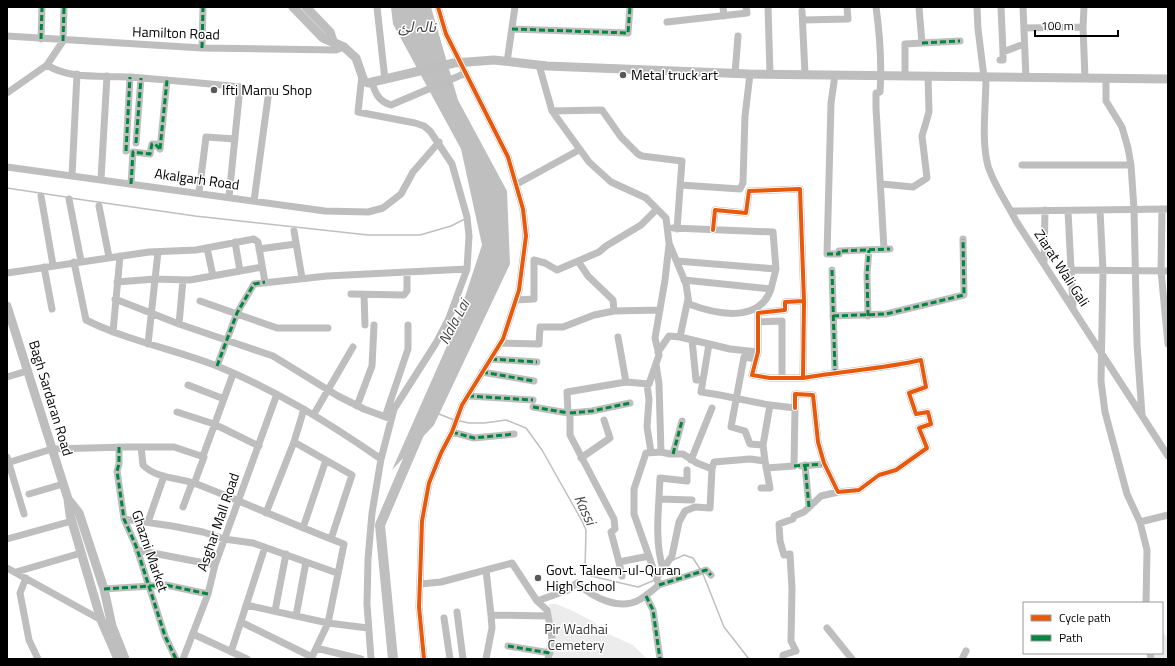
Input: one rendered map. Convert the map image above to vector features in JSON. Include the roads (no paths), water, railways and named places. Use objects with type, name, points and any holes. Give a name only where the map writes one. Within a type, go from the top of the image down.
[{"type":"main road","points":[[293,7],[323,38],[344,47],[356,58],[364,81],[368,83],[397,78],[458,63],[494,60],[539,65],[735,74],[1168,79]]},
{"type":"main road","points":[[306,7],[330,32],[333,42]]},
{"type":"main road","name":"Bagh Sardaran Road","points":[[7,306],[68,499],[72,521],[101,620],[118,659]]},
{"type":"main road","name":"Bagh Sardaran Road","points":[[68,499],[79,513],[104,589],[112,626],[126,659]]},
{"type":"main road","points":[[81,553],[91,550]]},
{"type":"street","points":[[41,39],[42,7]]},
{"type":"street","points":[[7,93],[47,65],[63,40],[64,7]]},
{"type":"street","points":[[202,48],[204,7]]},
{"type":"street","points":[[378,7],[385,80]]},
{"type":"street","points":[[424,659],[420,615],[420,584],[422,521],[429,483],[440,453],[452,432],[462,406],[501,343],[516,300],[523,268],[526,236],[523,209],[508,157],[466,73],[458,63],[446,34],[438,7]]},
{"type":"street","points":[[507,62],[515,7]]},
{"type":"street","points":[[512,29],[628,32],[630,7]]},
{"type":"street","points":[[723,7],[724,16]]},
{"type":"street","points":[[667,22],[746,13],[746,7]]},
{"type":"street","points":[[768,7],[770,74]]},
{"type":"street","points":[[803,20],[848,19],[847,7]]},
{"type":"street","points":[[835,75],[831,103],[826,254],[839,254],[839,251],[887,249],[876,93],[880,92],[881,42],[876,7]]},
{"type":"street","points":[[919,7],[922,43]]},
{"type":"street","name":"Ziarat Wali Gali","points":[[977,7],[978,29],[985,77],[986,150],[989,167],[1011,211],[1102,356],[1168,456]]},
{"type":"street","points":[[1000,60],[1003,60],[1001,7]]},
{"type":"street","points":[[1023,7],[1026,78]]},
{"type":"street","points":[[1084,7],[1083,26],[1085,78]]},
{"type":"street","points":[[802,11],[805,74]]},
{"type":"street","points":[[1024,28],[1083,26]]},
{"type":"street","name":"Hamilton Road","points":[[7,36],[202,48],[336,50],[344,47]]},
{"type":"street","points":[[735,74],[738,36]]},
{"type":"street","points":[[905,76],[905,44],[960,41]]},
{"type":"street","points":[[1003,52],[1024,44]]},
{"type":"street","points":[[47,65],[60,72],[77,74],[130,77],[240,87],[229,197]]},
{"type":"street","points":[[539,65],[552,111],[579,150],[589,162],[611,182],[646,198],[666,218],[669,243],[655,338],[658,352],[656,364],[649,384],[647,384],[649,400],[647,427],[650,452]]},
{"type":"street","points":[[372,83],[376,96],[382,102],[391,105],[466,73]]},
{"type":"street","points":[[72,176],[77,74]]},
{"type":"street","points":[[362,74],[358,112],[424,126],[439,142],[452,164],[467,217],[469,236],[467,269],[449,318],[436,343],[388,418]]},
{"type":"street","points":[[680,185],[740,189],[743,183],[745,116],[750,74]]},
{"type":"street","points":[[101,180],[107,76]]},
{"type":"street","points":[[882,184],[913,187],[927,178],[922,136],[929,112],[928,76]]},
{"type":"street","points":[[126,150],[130,77]]},
{"type":"street","points":[[136,143],[140,78]]},
{"type":"street","points":[[1106,79],[1106,101],[1122,128],[1131,165],[1134,209],[1134,270],[1142,415]]},
{"type":"street","points":[[131,184],[133,152],[150,154],[152,144],[155,144],[160,148],[167,80]]},
{"type":"street","points":[[254,201],[269,90]]},
{"type":"street","points":[[552,111],[602,110],[621,137],[638,154],[642,156],[682,161],[677,228]]},
{"type":"street","points":[[199,192],[206,137],[235,139]]},
{"type":"street","name":"Akalgarh Road","points":[[7,167],[199,192],[325,211],[368,212],[383,208],[401,194],[414,172],[439,142]]},
{"type":"street","points":[[517,184],[579,150]]},
{"type":"street","points":[[1022,165],[1131,165]]},
{"type":"street","points":[[713,230],[715,210],[746,213],[749,191],[800,190],[804,301],[803,378]]},
{"type":"street","points":[[41,196],[53,265]]},
{"type":"street","points":[[69,200],[86,320],[113,332],[217,366],[277,394],[314,414],[381,459]]},
{"type":"street","points":[[99,206],[109,257]]},
{"type":"street","points":[[516,300],[534,300],[534,260],[544,263],[557,270],[599,252],[640,225],[657,209]]},
{"type":"street","points":[[1011,211],[1165,209],[1165,271],[1168,344]]},
{"type":"street","points":[[1044,262],[1045,210]]},
{"type":"street","points":[[1100,210],[1103,271],[1101,381],[1105,412],[1127,494],[1140,522],[1147,550],[1146,602]]},
{"type":"street","points":[[1068,211],[1073,308]]},
{"type":"street","points":[[667,228],[773,232],[776,269],[769,294],[752,312],[737,314],[703,309],[689,304],[684,280],[669,243]]},
{"type":"street","points":[[294,231],[302,278]]},
{"type":"street","points":[[7,273],[109,257],[207,248],[254,239],[258,242],[265,282]]},
{"type":"street","points":[[833,316],[868,316],[886,314],[964,294],[963,239]]},
{"type":"street","points":[[235,242],[240,271]]},
{"type":"street","points":[[259,249],[296,244]]},
{"type":"street","points":[[207,248],[213,276]]},
{"type":"street","points":[[868,316],[867,274],[869,250]]},
{"type":"street","points":[[148,344],[158,252]]},
{"type":"street","points":[[113,332],[120,256]]},
{"type":"street","points":[[578,261],[588,276],[614,300],[614,311]]},
{"type":"street","points":[[677,261],[776,269]]},
{"type":"street","points":[[44,267],[52,310]]},
{"type":"street","points":[[117,282],[155,279],[183,280],[262,267]]},
{"type":"street","points":[[217,366],[237,313],[254,284],[302,278],[467,269]]},
{"type":"street","points":[[832,270],[835,372]]},
{"type":"street","points":[[1071,270],[1165,271]]},
{"type":"street","points":[[351,294],[404,295],[407,291],[407,272]]},
{"type":"street","points":[[179,324],[183,280]]},
{"type":"street","points":[[684,280],[771,289]]},
{"type":"street","points":[[364,295],[365,325]]},
{"type":"street","points":[[115,299],[179,324],[228,339],[273,356],[357,406],[388,418]]},
{"type":"street","points":[[680,337],[688,299]]},
{"type":"street","points":[[200,301],[277,328],[328,328]]},
{"type":"street","points":[[783,659],[784,655],[796,651],[791,641],[792,589],[790,554],[784,555],[780,541],[779,524],[793,519],[794,516],[804,512],[821,496],[838,492],[859,490],[879,475],[896,470],[927,448],[919,428],[931,424],[928,412],[916,414],[909,393],[926,387],[921,360],[898,365],[835,372],[803,378],[782,378],[752,375],[758,352],[758,313],[785,310],[785,302],[804,301]]},
{"type":"street","points":[[501,343],[539,344],[540,327],[563,327],[594,315],[614,311],[660,310]]},
{"type":"street","points":[[758,322],[782,321],[782,378]]},
{"type":"street","points":[[357,406],[372,366],[374,325]]},
{"type":"street","points":[[371,659],[367,592],[369,539],[388,418],[408,349],[408,325]]},
{"type":"street","points":[[658,352],[669,336],[680,337],[730,349],[758,352]]},
{"type":"street","points":[[618,337],[626,382]]},
{"type":"street","points":[[692,340],[696,380],[703,380]]},
{"type":"street","points":[[709,344],[701,392],[737,397],[770,405],[795,408]]},
{"type":"street","points":[[314,414],[353,347]]},
{"type":"street","points":[[756,359],[744,357],[731,427],[745,431],[750,444],[763,445]]},
{"type":"street","points":[[491,359],[537,362]]},
{"type":"street","points":[[656,364],[659,384],[661,452]]},
{"type":"street","points":[[7,377],[27,371]]},
{"type":"street","points":[[482,372],[534,380]]},
{"type":"street","points":[[183,507],[204,458],[202,456],[233,374]]},
{"type":"street","points":[[622,576],[611,532],[615,529],[614,519],[570,435],[567,392],[626,382],[647,384]]},
{"type":"street","points":[[188,385],[224,399]]},
{"type":"street","name":"Asghar Mall Road","points":[[183,659],[208,594],[215,565],[224,538],[277,394]]},
{"type":"street","points":[[794,466],[795,394],[813,395],[818,442],[825,464],[838,492]]},
{"type":"street","points":[[468,396],[533,404],[569,413],[592,411],[630,403]]},
{"type":"street","points":[[761,488],[770,488],[763,445],[770,405]]},
{"type":"street","points":[[691,460],[712,408]]},
{"type":"street","points":[[266,513],[294,442],[304,409]]},
{"type":"street","points":[[177,412],[214,424],[259,446]]},
{"type":"street","points":[[581,458],[610,438],[604,420]]},
{"type":"street","points":[[673,454],[682,421]]},
{"type":"street","points":[[452,432],[474,438],[514,434]]},
{"type":"street","points":[[294,442],[352,475],[331,539]]},
{"type":"street","points":[[24,514],[8,460],[52,449],[119,447],[174,447],[202,456]]},
{"type":"street","name":"Ghazni Market","points":[[119,447],[119,464],[117,471],[124,519],[137,550],[165,636],[176,659]]},
{"type":"street","points":[[141,447],[143,466],[164,476],[193,483],[344,544],[328,623],[312,658],[241,622]]},
{"type":"street","points":[[659,585],[634,514],[634,489],[646,452],[683,454],[691,460],[712,469]]},
{"type":"street","points":[[302,528],[326,460]]},
{"type":"street","points":[[655,576],[664,569],[672,556],[679,522],[685,510],[695,507],[710,508],[712,469],[714,462],[750,460],[765,464],[794,466],[825,464]]},
{"type":"street","points":[[805,465],[809,507]]},
{"type":"street","points":[[664,569],[660,558],[658,532],[660,478],[687,481],[687,470]]},
{"type":"street","points":[[148,522],[164,476]]},
{"type":"street","points":[[29,494],[63,484]]},
{"type":"street","points":[[660,499],[692,500]]},
{"type":"street","points":[[1140,522],[1168,515]]},
{"type":"street","points":[[124,519],[203,532],[224,538],[253,543],[337,573]]},
{"type":"street","points":[[7,539],[72,521]]},
{"type":"street","points":[[231,652],[265,547]]},
{"type":"street","points":[[137,550],[215,565]]},
{"type":"street","points":[[16,572],[81,553]]},
{"type":"street","points":[[274,611],[286,554]]},
{"type":"street","points":[[619,562],[649,556]]},
{"type":"street","points":[[296,616],[306,562]]},
{"type":"street","points":[[420,584],[441,582],[512,562],[536,600],[547,610],[552,638],[549,656],[508,646]]},
{"type":"street","points":[[7,568],[112,626]]},
{"type":"street","points":[[486,570],[492,628],[486,659]]},
{"type":"street","points":[[536,600],[568,590],[577,583],[588,593],[614,604],[624,604],[638,601],[659,585],[698,572],[708,573]]},
{"type":"street","points":[[26,578],[20,593],[28,640],[38,659]]},
{"type":"street","points":[[104,589],[166,586],[208,594]]},
{"type":"street","points":[[646,596],[653,610],[660,659]]},
{"type":"street","points":[[246,605],[328,623],[368,628]]},
{"type":"street","points":[[457,612],[463,659]]},
{"type":"street","points":[[491,615],[548,616]]},
{"type":"street","points":[[444,618],[450,659]]},
{"type":"street","points":[[827,628],[852,659]]},
{"type":"street","points":[[192,634],[247,659]]},
{"type":"street","points":[[316,648],[361,659]]},
{"type":"street","points":[[962,659],[966,651]]},
{"type":"water","name":"نالہ لئ","points":[[391,7],[431,7],[458,100],[507,191],[510,264],[434,425],[392,470],[454,330],[482,245],[461,149],[393,24]]},
{"type":"waterway","points":[[7,188],[66,197]]},
{"type":"waterway","points":[[70,198],[195,216],[368,235],[420,235],[451,226],[465,219]]},
{"type":"waterway","name":"Kassi","points":[[439,414],[454,420]]},
{"type":"waterway","name":"Kassi","points":[[460,421],[469,423],[484,423],[506,420],[526,428],[542,450],[586,530],[585,570],[591,576],[638,587],[655,580]]},
{"type":"waterway","name":"Nala Lai","points":[[393,659],[380,525],[419,434]]},
{"type":"waterway","name":"Kassi","points":[[673,560],[684,555],[693,558],[700,569]]},
{"type":"waterway","name":"Kassi","points":[[659,579],[668,568]]},
{"type":"waterway","name":"Kassi","points":[[703,574],[724,627],[749,659]]},
{"type":"place","name":"Metal truck art","points":[[623,75]]},
{"type":"place","name":"Ifti Mamu Shop","points":[[214,90]]},
{"type":"place","name":"Govt. Taleem-ul-Quran High School","points":[[538,578]]},
{"type":"park label","name":"Pir Wadhai Cemetery","points":[[576,638]]}]
